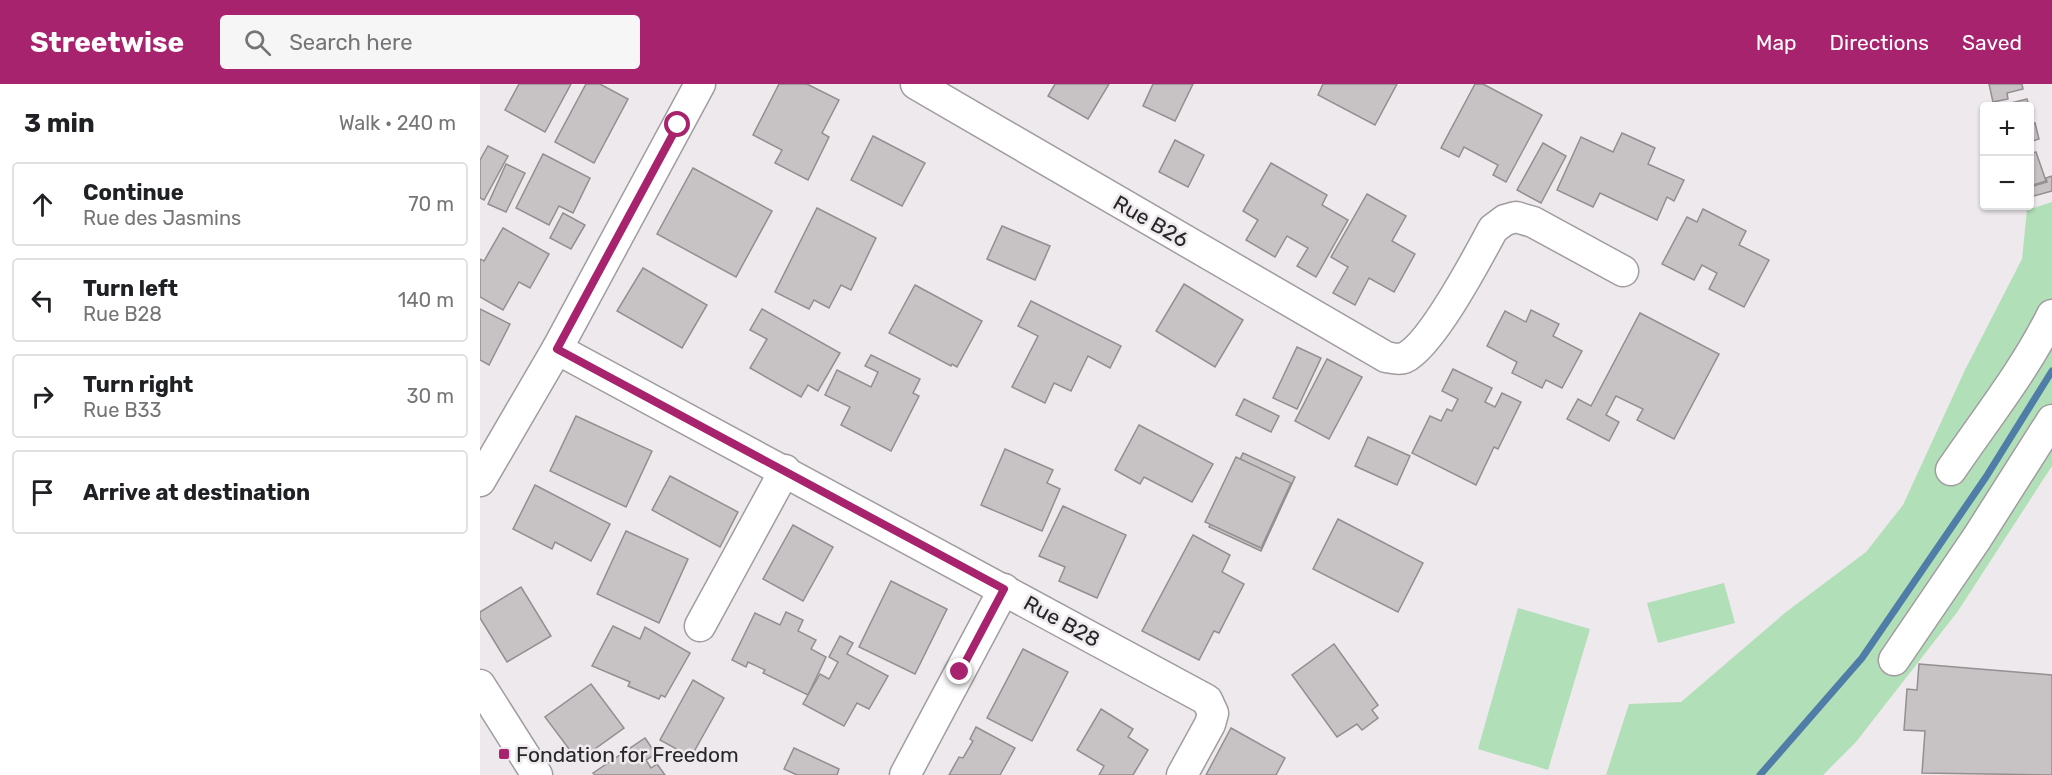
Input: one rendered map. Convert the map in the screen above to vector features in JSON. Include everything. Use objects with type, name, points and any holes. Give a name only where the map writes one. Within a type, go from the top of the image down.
[{"type":"street","points":[[480,481],[557,349],[700,84]]},
{"type":"street","name":"Rue B26","points":[[916,84],[1394,358],[1416,349],[1446,309],[1494,229],[1504,220],[1516,218],[1533,222],[1623,271]]},
{"type":"street","points":[[1951,470],[2022,366],[2052,315]]},
{"type":"street","name":"Rue B28","points":[[557,349],[1207,700],[1213,713],[1210,724],[1182,775]]},
{"type":"street","points":[[1894,660],[1977,538],[2052,420]]},
{"type":"street","points":[[700,626],[785,471]]},
{"type":"street","points":[[905,775],[1004,589]]},
{"type":"street","points":[[480,685],[537,775]]},
{"type":"green space","points":[[2052,202],[2052,466],[1958,611],[1856,742],[1823,775],[1606,775],[1629,704],[1681,702],[1786,612],[1866,552],[1903,505],[1965,370],[2022,259],[2027,210],[2034,210],[2034,208]]},
{"type":"green space","points":[[1724,583],[1735,623],[1658,643],[1647,603]]},
{"type":"green space","points":[[1518,608],[1590,629],[1548,770],[1478,749]]},
{"type":"building","points":[[519,84],[571,84],[545,132],[505,110]]},
{"type":"building","points":[[586,84],[600,84],[628,99],[594,163],[555,142]]},
{"type":"building","points":[[779,84],[807,84],[839,100],[822,133],[829,137],[808,180],[775,163],[782,150],[753,135]]},
{"type":"building","points":[[1055,84],[1109,84],[1088,119],[1048,96]]},
{"type":"building","points":[[1153,84],[1193,84],[1175,121],[1143,106]]},
{"type":"building","points":[[1323,84],[1397,84],[1375,125],[1318,95]]},
{"type":"building","points":[[1475,84],[1483,84],[1542,115],[1506,182],[1493,175],[1498,165],[1464,147],[1459,157],[1441,148]]},
{"type":"building","points":[[1989,84],[2022,84],[2023,89],[2007,93],[2008,99],[1993,102]]},
{"type":"building","points":[[2034,123],[2039,139],[2034,141]]},
{"type":"building","points":[[1622,133],[1655,148],[1648,164],[1684,180],[1674,201],[1667,197],[1657,220],[1600,193],[1593,207],[1557,190],[1581,137],[1613,152]]},
{"type":"building","points":[[873,136],[925,163],[902,206],[851,180]]},
{"type":"building","points":[[1175,140],[1204,155],[1188,187],[1159,172]]},
{"type":"building","points":[[1543,143],[1566,156],[1541,203],[1517,190]]},
{"type":"building","points":[[488,146],[508,156],[484,200],[480,198],[480,160]]},
{"type":"building","points":[[2036,152],[2046,181],[2034,185],[2034,156]]},
{"type":"building","points":[[543,154],[590,178],[573,213],[559,206],[549,225],[516,208]]},
{"type":"building","points":[[1271,163],[1327,195],[1322,205],[1348,220],[1316,277],[1297,266],[1308,248],[1287,236],[1275,257],[1246,240],[1258,220],[1243,211]]},
{"type":"building","points":[[506,164],[525,173],[506,212],[488,204]]},
{"type":"building","points":[[693,168],[772,211],[736,277],[657,234]]},
{"type":"building","points":[[2052,176],[2052,191],[2034,196],[2034,186],[2047,182],[2046,178]]},
{"type":"building","points":[[1367,194],[1406,216],[1392,241],[1415,254],[1394,292],[1369,278],[1355,305],[1333,293],[1348,267],[1331,257]]},
{"type":"building","points":[[817,208],[876,238],[851,290],[841,285],[829,308],[814,300],[809,309],[775,292]]},
{"type":"building","points":[[1703,209],[1746,231],[1739,245],[1769,260],[1744,307],[1709,289],[1717,273],[1702,265],[1694,280],[1662,264],[1687,217],[1697,222]]},
{"type":"building","points":[[563,213],[585,225],[571,249],[550,238]]},
{"type":"building","points":[[1002,226],[1050,246],[1035,280],[987,259]]},
{"type":"building","points":[[503,228],[549,254],[530,288],[519,282],[503,310],[480,297],[480,259],[484,261]]},
{"type":"building","points":[[643,268],[707,305],[682,348],[617,311]]},
{"type":"building","points":[[1184,284],[1243,320],[1215,367],[1156,331]]},
{"type":"building","points":[[915,285],[982,321],[957,367],[889,333]]},
{"type":"building","points":[[1031,301],[1121,346],[1110,368],[1088,356],[1071,391],[1054,383],[1045,403],[1012,387],[1038,336],[1018,326]]},
{"type":"building","points":[[480,309],[510,324],[489,365],[480,360]]},
{"type":"building","points":[[762,309],[840,353],[818,391],[808,385],[801,397],[750,368],[767,339],[750,330]]},
{"type":"building","points":[[1531,310],[1559,324],[1553,336],[1582,351],[1562,388],[1546,380],[1542,388],[1512,373],[1517,362],[1487,346],[1505,311],[1526,322]]},
{"type":"building","points":[[1640,313],[1719,354],[1674,439],[1637,420],[1643,409],[1616,396],[1606,415],[1619,422],[1609,441],[1567,419],[1578,399],[1591,406]]},
{"type":"building","points":[[1297,347],[1321,358],[1297,409],[1273,398]]},
{"type":"building","points":[[871,355],[920,379],[913,393],[919,396],[891,451],[841,425],[850,407],[825,395],[837,370],[871,387],[878,372],[865,366]]},
{"type":"building","points":[[1327,359],[1362,377],[1329,439],[1295,421]]},
{"type":"building","points":[[1453,369],[1492,388],[1485,402],[1495,407],[1502,393],[1521,402],[1498,449],[1494,447],[1476,485],[1412,453],[1430,416],[1441,421],[1447,409],[1452,411],[1458,399],[1442,391]]},
{"type":"building","points":[[1244,399],[1279,416],[1271,432],[1236,415]]},
{"type":"building","points":[[576,416],[652,451],[626,507],[550,471]]},
{"type":"building","points":[[1139,425],[1213,464],[1192,502],[1144,477],[1140,484],[1115,470]]},
{"type":"building","points":[[1368,437],[1410,456],[1397,485],[1355,466]]},
{"type":"building","points":[[1005,449],[1053,470],[1047,483],[1060,489],[1042,531],[981,505]]},
{"type":"building","points":[[1243,453],[1295,477],[1261,551],[1209,527]]},
{"type":"building","points":[[1236,457],[1291,483],[1261,548],[1205,522]]},
{"type":"building","points":[[670,476],[738,512],[720,547],[652,510]]},
{"type":"building","points":[[535,485],[610,524],[591,561],[555,542],[552,549],[513,529]]},
{"type":"building","points":[[1063,506],[1126,535],[1097,598],[1059,581],[1065,567],[1039,556]]},
{"type":"building","points":[[1338,519],[1423,563],[1398,612],[1313,569]]},
{"type":"building","points":[[793,525],[833,547],[803,601],[763,579]]},
{"type":"building","points":[[626,531],[688,559],[659,623],[597,594]]},
{"type":"building","points":[[1193,535],[1230,555],[1222,572],[1244,584],[1219,633],[1214,631],[1199,660],[1142,631]]},
{"type":"building","points":[[891,581],[947,609],[915,674],[859,647]]},
{"type":"building","points":[[521,587],[551,636],[507,662],[480,618],[480,612]]},
{"type":"building","points":[[786,612],[803,620],[798,631],[816,640],[811,649],[826,657],[808,695],[763,673],[765,670],[748,662],[746,667],[732,660],[755,613],[780,625]]},
{"type":"building","points":[[613,626],[640,639],[645,627],[690,653],[665,697],[661,695],[659,699],[628,686],[630,682],[592,666]]},
{"type":"building","points":[[840,636],[853,643],[847,654],[888,676],[869,709],[857,703],[844,726],[803,704],[820,674],[829,679],[838,662],[829,657]]},
{"type":"building","points":[[1334,644],[1378,705],[1372,710],[1378,718],[1362,730],[1357,724],[1337,737],[1292,675]]},
{"type":"building","points":[[1023,649],[1068,672],[1032,741],[987,718]]},
{"type":"building","points":[[1919,664],[2052,675],[2052,775],[1922,773],[1925,731],[1904,730],[1907,689],[1917,690]]},
{"type":"building","points":[[693,680],[724,698],[691,757],[660,740]]},
{"type":"building","points":[[591,684],[624,728],[578,761],[545,717]]},
{"type":"building","points":[[1101,709],[1133,729],[1128,737],[1148,750],[1133,775],[1099,775],[1104,766],[1077,750]]},
{"type":"building","points":[[976,727],[1015,748],[1000,775],[949,775],[959,757],[963,758],[973,741],[970,739]]},
{"type":"building","points":[[1231,728],[1285,758],[1276,775],[1206,775]]},
{"type":"building","points":[[645,738],[656,754],[646,760],[651,768],[657,764],[665,775],[595,775],[593,773]]},
{"type":"building","points":[[794,748],[839,769],[837,775],[797,775],[784,769]]},
{"type":"waterway","points":[[1760,775],[1862,658],[1986,477],[2052,371]]},
{"type":"place","name":"Fondation for Freedom","points":[[504,754]]},
{"type":"route","points":[[678,125],[557,349],[1004,589],[960,672]]}]
